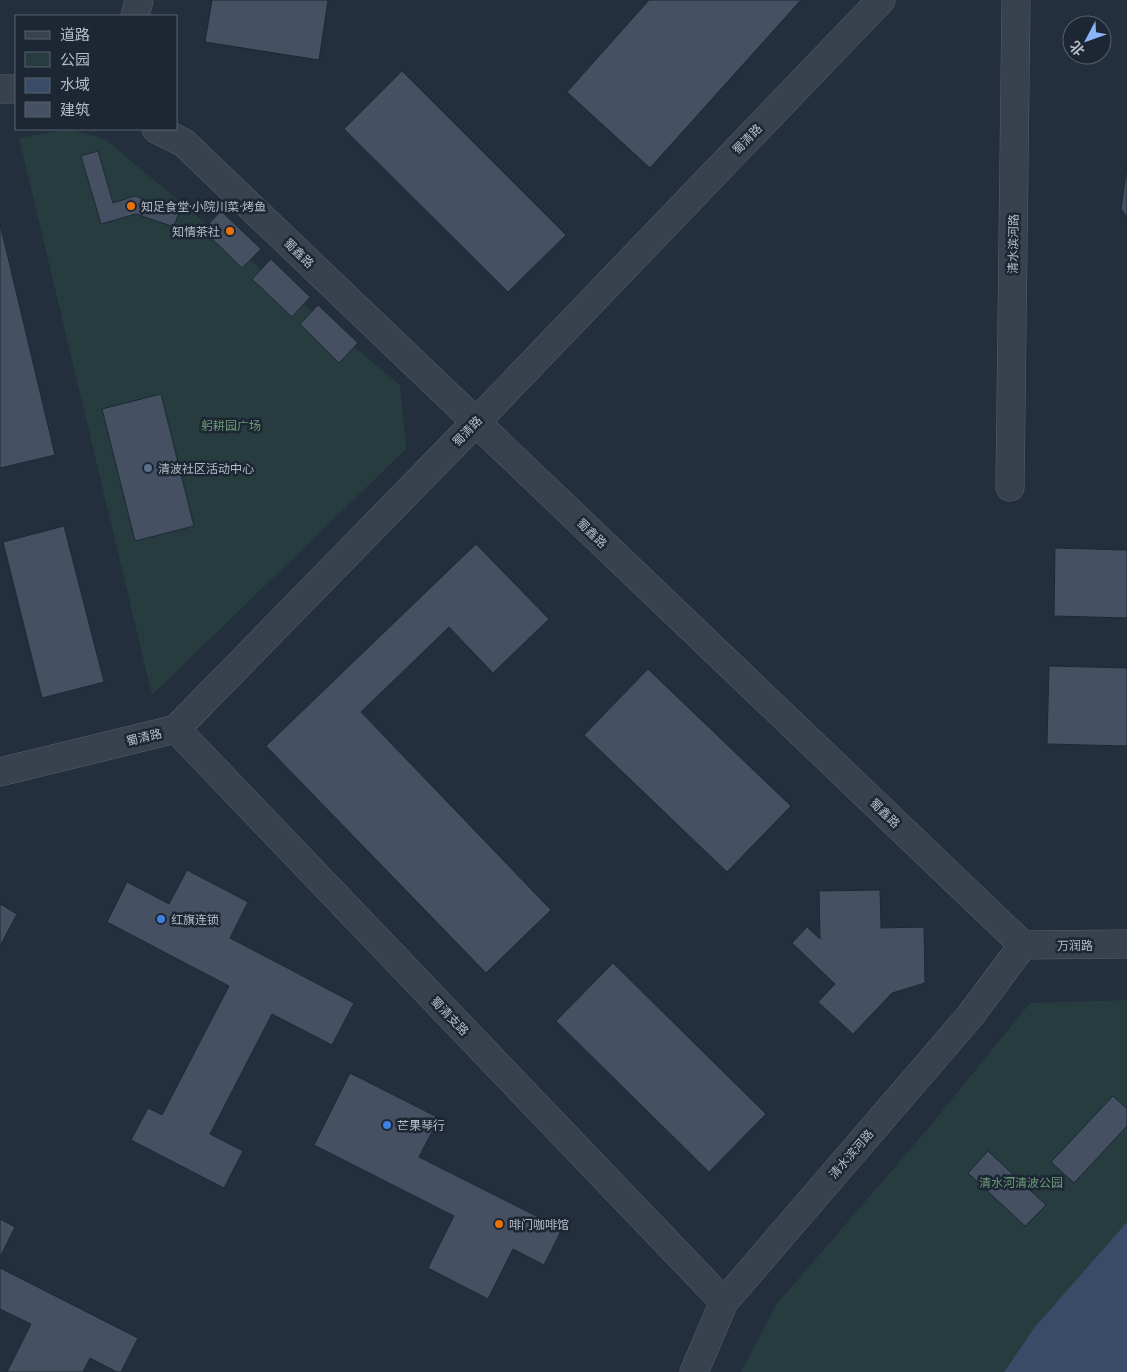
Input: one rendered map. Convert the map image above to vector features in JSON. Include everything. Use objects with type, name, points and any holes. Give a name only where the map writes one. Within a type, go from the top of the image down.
[{"type":"street","points":[[135,15],[139,0]]},
{"type":"street","name":"蜀清路","points":[[0,772],[176,729],[476,422],[881,0]]},
{"type":"street","name":"清水滨河路","points":[[1010,488],[1016,0]]},
{"type":"street","points":[[0,89],[15,89]]},
{"type":"street","name":"蜀鑫路","points":[[158,130],[184,143],[1023,945]]},
{"type":"street","name":"蜀清支路","points":[[176,729],[724,1302]]},
{"type":"street","name":"万润路","points":[[1023,945],[1127,944]]},
{"type":"street","name":"清水滨河路","points":[[694,1372],[724,1302],[970,1016],[1023,945]]},
{"type":"green space","name":"躬耕园广场","points":[[73,130],[106,140],[400,385],[406,449],[152,695],[19,138]]},
{"type":"green space","name":"清水河清波公园","points":[[1127,1000],[1127,1222],[1034,1328],[1004,1372],[741,1372],[776,1305],[925,1132],[1030,1003]]},
{"type":"water","points":[[1127,1222],[1127,1372],[1004,1372],[1034,1328]]},
{"type":"building","points":[[212,0],[328,0],[319,60],[205,42]]},
{"type":"building","points":[[649,0],[801,0],[650,168],[567,92]]},
{"type":"building","points":[[402,71],[566,235],[508,292],[344,129]]},
{"type":"building","points":[[98,151],[113,203],[135,196],[179,212],[174,227],[136,214],[101,224],[81,156]]},
{"type":"building","points":[[1127,166],[1127,217],[1121,209]]},
{"type":"building","points":[[221,211],[261,249],[242,268],[203,230]]},
{"type":"building","points":[[0,224],[55,455],[0,468]]},
{"type":"building","points":[[271,259],[310,297],[292,317],[252,279]]},
{"type":"building","points":[[318,305],[358,343],[339,363],[300,324]]},
{"type":"building","name":"清波社区活动中心","points":[[161,394],[194,526],[135,541],[102,409]]},
{"type":"building","points":[[64,526],[104,682],[42,698],[3,542]]},
{"type":"building","points":[[476,544],[549,619],[493,673],[449,627],[361,712],[551,910],[486,973],[266,746]]},
{"type":"building","points":[[1055,548],[1127,550],[1127,618],[1054,616]]},
{"type":"building","points":[[1049,666],[1127,668],[1127,746],[1047,744]]},
{"type":"building","points":[[648,669],[791,806],[727,872],[584,735]]},
{"type":"building","points":[[187,870],[248,902],[230,938],[354,1003],[332,1045],[272,1014],[210,1134],[243,1151],[224,1188],[131,1140],[148,1108],[162,1115],[229,986],[107,922],[127,882],[169,904]]},
{"type":"building","points":[[880,890],[881,928],[924,927],[925,983],[892,993],[853,1034],[818,1002],[835,984],[792,943],[807,927],[820,939],[819,891]]},
{"type":"building","points":[[0,904],[17,914],[0,946]]},
{"type":"building","points":[[613,963],[766,1114],[709,1172],[556,1021]]},
{"type":"building","points":[[350,1073],[439,1118],[419,1157],[562,1229],[544,1265],[513,1249],[488,1299],[428,1268],[454,1216],[314,1145]]},
{"type":"building","points":[[1113,1096],[1127,1109],[1127,1126],[1074,1183],[1051,1162]]},
{"type":"building","points":[[988,1151],[1046,1205],[1025,1226],[968,1173]]},
{"type":"building","points":[[0,1219],[15,1227],[0,1257]]},
{"type":"building","points":[[0,1268],[138,1338],[121,1372],[117,1372],[90,1358],[83,1372],[7,1372],[31,1324],[0,1309]]},
{"type":"place","name":"知足食堂·小院川菜·烤鱼","points":[[131,206]]},
{"type":"place","name":"知情茶社","points":[[230,231]]},
{"type":"place","name":"清波社区活动中心","points":[[148,468]]},
{"type":"place","name":"红旗连锁","points":[[161,919]]},
{"type":"place","name":"芒果琴行","points":[[387,1125]]},
{"type":"place","name":"啡门咖啡馆","points":[[499,1224]]}]
